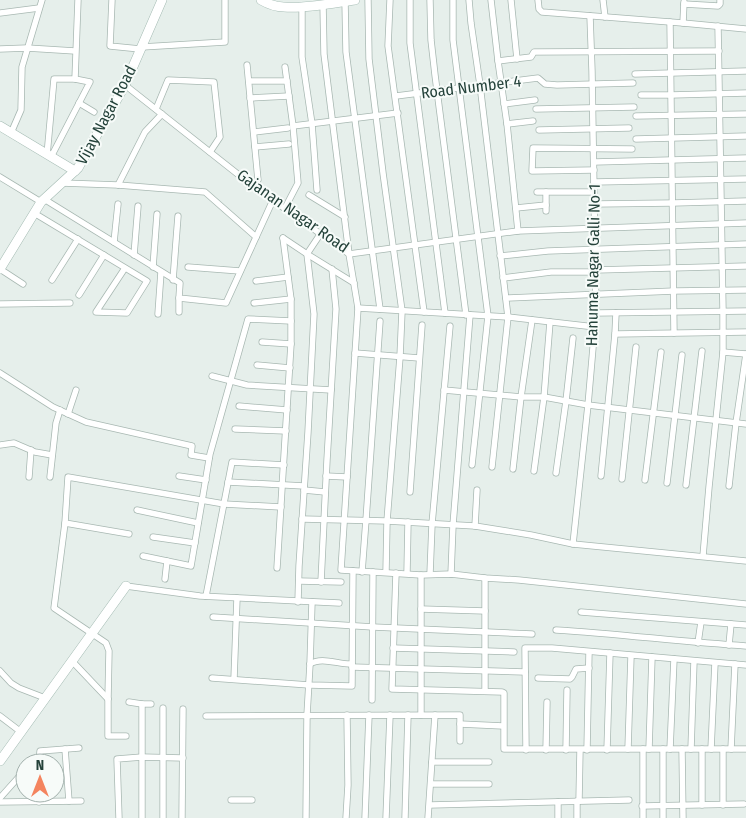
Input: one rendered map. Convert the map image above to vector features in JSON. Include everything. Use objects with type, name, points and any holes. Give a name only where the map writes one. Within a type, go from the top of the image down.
[{"type":"street","points":[[11,133],[20,110],[22,66],[42,0]]},
{"type":"street","points":[[75,79],[78,0]]},
{"type":"street","points":[[112,0],[110,46],[141,48],[225,42],[225,0]]},
{"type":"street","name":"Vijay Nagar Road","points":[[0,269],[42,200],[78,168],[125,85],[162,0]]},
{"type":"street","points":[[261,0],[271,5],[282,7],[355,0]]},
{"type":"street","points":[[368,0],[369,59],[402,311],[387,521],[386,572]]},
{"type":"street","points":[[390,0],[388,46],[424,312]]},
{"type":"street","points":[[410,0],[410,43],[445,313]]},
{"type":"street","points":[[430,0],[431,40],[437,91],[468,315],[450,574]]},
{"type":"street","points":[[453,0],[453,40],[488,316],[472,465]]},
{"type":"street","points":[[469,0],[508,318],[492,467]]},
{"type":"street","points":[[491,0],[518,231]]},
{"type":"street","points":[[511,0],[517,58]]},
{"type":"street","points":[[538,0],[539,8],[542,12],[684,22],[746,29]]},
{"type":"street","points":[[603,0],[604,17]]},
{"type":"street","points":[[684,22],[684,2],[718,6],[720,0]]},
{"type":"street","points":[[345,1],[346,52],[380,309]]},
{"type":"street","points":[[323,4],[324,54],[349,254],[358,308],[342,570],[450,574],[746,604]]},
{"type":"street","points":[[302,6],[302,57],[312,124],[317,190]]},
{"type":"street","points":[[0,13],[39,8]]},
{"type":"street","name":"Hanuma Nagar Galli No-1","points":[[573,544],[596,313],[593,84],[590,16]]},
{"type":"street","points":[[670,22],[674,333]]},
{"type":"street","points":[[703,556],[723,352],[718,26]]},
{"type":"street","points":[[0,49],[27,48],[75,51]]},
{"type":"street","points":[[498,61],[531,57],[534,52],[718,51]]},
{"type":"street","points":[[247,65],[258,180],[254,186]]},
{"type":"street","points":[[285,67],[298,183],[285,208]]},
{"type":"street","points":[[635,74],[746,71]]},
{"type":"street","name":"Road Number 4","points":[[396,96],[538,78],[545,84],[633,83]]},
{"type":"street","points":[[54,79],[75,79],[90,82],[49,156],[54,79]]},
{"type":"street","points":[[156,109],[168,80],[214,82],[220,137],[210,152]]},
{"type":"street","points":[[249,81],[287,81]]},
{"type":"street","name":"Gajanan Nagar Road","points":[[125,85],[254,186],[349,254],[518,231],[746,223]]},
{"type":"street","points":[[640,95],[746,92]]},
{"type":"street","points":[[250,98],[289,96]]},
{"type":"street","points":[[504,104],[535,100]]},
{"type":"street","points":[[79,103],[94,112]]},
{"type":"street","points":[[536,109],[634,107]]},
{"type":"street","points":[[254,132],[398,113]]},
{"type":"street","points":[[118,185],[145,132],[162,114]]},
{"type":"street","points":[[636,116],[746,114]]},
{"type":"street","points":[[507,124],[533,121]]},
{"type":"street","points":[[0,126],[75,171]]},
{"type":"street","points":[[538,130],[629,128]]},
{"type":"street","points":[[636,138],[746,136]]},
{"type":"street","points":[[255,147],[289,144]]},
{"type":"street","points":[[594,170],[532,171],[533,148],[632,149]]},
{"type":"street","points":[[594,162],[746,158]]},
{"type":"street","points":[[0,178],[42,200],[180,283],[179,312]]},
{"type":"street","points":[[594,182],[746,179]]},
{"type":"street","points":[[62,183],[118,185],[204,192],[256,237]]},
{"type":"street","points":[[537,192],[594,192]]},
{"type":"street","points":[[516,208],[546,208],[546,192]]},
{"type":"street","points":[[309,195],[345,217]]},
{"type":"street","points":[[179,298],[226,303],[273,200]]},
{"type":"street","points":[[595,204],[673,204],[746,201]]},
{"type":"street","points":[[114,242],[118,204]]},
{"type":"street","points":[[134,255],[138,206]]},
{"type":"street","points":[[34,213],[147,281],[127,313],[96,312],[125,268]]},
{"type":"street","points":[[153,267],[157,214]]},
{"type":"street","points":[[173,280],[178,216]]},
{"type":"street","points":[[298,602],[314,314],[306,254],[321,234]]},
{"type":"street","points":[[277,568],[291,344],[291,299],[283,238],[354,283]]},
{"type":"street","points":[[52,280],[78,239]]},
{"type":"street","points":[[500,256],[548,251],[746,244]]},
{"type":"street","points":[[79,295],[104,255]]},
{"type":"street","points":[[503,278],[550,272],[746,266]]},
{"type":"street","points":[[188,267],[240,271]]},
{"type":"street","points":[[0,269],[23,284]]},
{"type":"street","points":[[321,582],[336,309],[332,269]]},
{"type":"street","points":[[158,314],[161,272]]},
{"type":"street","points":[[256,281],[288,277]]},
{"type":"street","points":[[506,298],[746,290]]},
{"type":"street","points":[[254,303],[291,299]]},
{"type":"street","points":[[0,304],[70,302]]},
{"type":"street","points":[[358,308],[488,316],[595,327]]},
{"type":"street","points":[[596,313],[746,311]]},
{"type":"street","points":[[601,476],[616,313]]},
{"type":"street","points":[[144,556],[191,566],[210,458],[248,319],[291,322]]},
{"type":"street","points":[[513,469],[532,320]]},
{"type":"street","points":[[362,572],[380,321]]},
{"type":"street","points":[[534,471],[544,397],[550,322]]},
{"type":"street","points":[[410,492],[422,325]]},
{"type":"street","points":[[430,574],[432,524],[450,326]]},
{"type":"street","points":[[615,334],[746,332]]},
{"type":"street","points":[[556,473],[573,338]]},
{"type":"street","points":[[262,342],[291,344]]},
{"type":"street","points":[[622,478],[636,347]]},
{"type":"street","points":[[686,485],[702,351]]},
{"type":"street","points":[[646,480],[661,352]]},
{"type":"street","points":[[723,352],[746,354],[729,486]]},
{"type":"street","points":[[355,354],[419,358]]},
{"type":"street","points":[[667,483],[682,355]]},
{"type":"street","points":[[257,365],[290,368]]},
{"type":"street","points":[[0,373],[52,407],[86,422],[192,446],[191,455],[210,458]]},
{"type":"street","points":[[212,376],[247,385],[331,390]]},
{"type":"street","points":[[68,414],[76,390]]},
{"type":"street","points":[[444,390],[521,398],[544,397],[588,406],[746,424]]},
{"type":"street","points":[[239,406],[287,410]]},
{"type":"street","points":[[50,477],[56,423],[60,410]]},
{"type":"street","points":[[235,429],[286,431]]},
{"type":"street","points":[[0,445],[14,443],[35,452],[52,455]]},
{"type":"street","points":[[30,477],[31,450]]},
{"type":"street","points":[[206,596],[232,462],[284,465]]},
{"type":"street","points":[[179,476],[206,480]]},
{"type":"street","points":[[326,476],[347,477]]},
{"type":"street","points":[[126,736],[108,736],[109,651],[106,643],[54,608],[65,523],[68,477],[202,501],[281,508]]},
{"type":"street","points":[[228,482],[282,485],[325,492]]},
{"type":"street","points":[[475,526],[477,490]]},
{"type":"street","points":[[137,510],[198,523]]},
{"type":"street","points":[[302,519],[366,520],[475,526],[573,544],[746,561]]},
{"type":"street","points":[[406,573],[408,522]]},
{"type":"street","points":[[65,523],[129,534]]},
{"type":"street","points":[[153,537],[195,543]]},
{"type":"street","points":[[165,579],[167,561]]},
{"type":"street","points":[[212,678],[352,686],[353,571]]},
{"type":"street","points":[[372,700],[373,572]]},
{"type":"street","points":[[396,573],[392,690],[485,690],[504,693],[504,750],[746,749]]},
{"type":"street","points":[[420,715],[421,574]]},
{"type":"street","points":[[485,578],[485,690]]},
{"type":"street","points":[[298,581],[341,582]]},
{"type":"street","points":[[0,760],[126,586],[206,596],[339,603]]},
{"type":"street","points":[[234,679],[237,598]]},
{"type":"street","points":[[306,818],[307,715],[312,602]]},
{"type":"street","points":[[421,609],[485,611]]},
{"type":"street","points":[[581,612],[746,625]]},
{"type":"street","points":[[212,617],[420,630],[532,634]]},
{"type":"street","points":[[698,643],[701,622]]},
{"type":"street","points":[[730,645],[731,624]]},
{"type":"street","points":[[556,630],[746,646]]},
{"type":"street","points":[[393,648],[514,652]]},
{"type":"street","points":[[526,750],[525,648],[552,648],[746,665]]},
{"type":"street","points":[[587,750],[588,652]]},
{"type":"street","points":[[607,750],[610,653]]},
{"type":"street","points":[[628,749],[631,656]]},
{"type":"street","points":[[642,818],[652,657]]},
{"type":"street","points":[[663,818],[662,806],[674,659]]},
{"type":"street","points":[[72,661],[108,699]]},
{"type":"street","points":[[310,664],[323,661],[373,668],[525,672]]},
{"type":"street","points":[[691,749],[694,661]]},
{"type":"street","points":[[712,749],[715,663]]},
{"type":"street","points":[[731,749],[735,664]]},
{"type":"street","points":[[538,678],[570,679],[576,669],[589,668]]},
{"type":"street","points":[[0,671],[11,684],[45,698]]},
{"type":"street","points":[[566,750],[567,690]]},
{"type":"street","points":[[128,702],[151,704]]},
{"type":"street","points":[[546,750],[547,702]]},
{"type":"street","points":[[142,704],[142,818]]},
{"type":"street","points":[[163,708],[163,818]]},
{"type":"street","points":[[182,818],[183,709]]},
{"type":"street","points":[[346,818],[348,786],[347,715]]},
{"type":"street","points":[[366,818],[369,715]]},
{"type":"street","points":[[386,818],[390,715]]},
{"type":"street","points":[[405,818],[408,715]]},
{"type":"street","points":[[428,818],[435,715]]},
{"type":"street","points":[[206,716],[460,715],[460,741]]},
{"type":"street","points":[[0,716],[21,732]]},
{"type":"street","points":[[460,724],[503,726]]},
{"type":"street","points":[[40,753],[40,751],[79,748]]},
{"type":"street","points":[[65,749],[69,801]]},
{"type":"street","points":[[682,749],[683,818]]},
{"type":"street","points":[[702,749],[702,805]]},
{"type":"street","points":[[723,749],[723,805]]},
{"type":"street","points":[[577,818],[580,750]]},
{"type":"street","points":[[119,818],[117,759],[142,757],[182,758]]},
{"type":"street","points":[[432,762],[489,762]]},
{"type":"street","points":[[0,798],[15,781]]},
{"type":"street","points":[[431,784],[489,784]]},
{"type":"street","points":[[65,801],[81,800]]},
{"type":"street","points":[[231,800],[252,800]]},
{"type":"street","points":[[430,805],[629,800]]},
{"type":"street","points":[[0,802],[15,802]]},
{"type":"street","points":[[558,802],[558,818]]},
{"type":"street","points":[[642,806],[744,804]]}]
